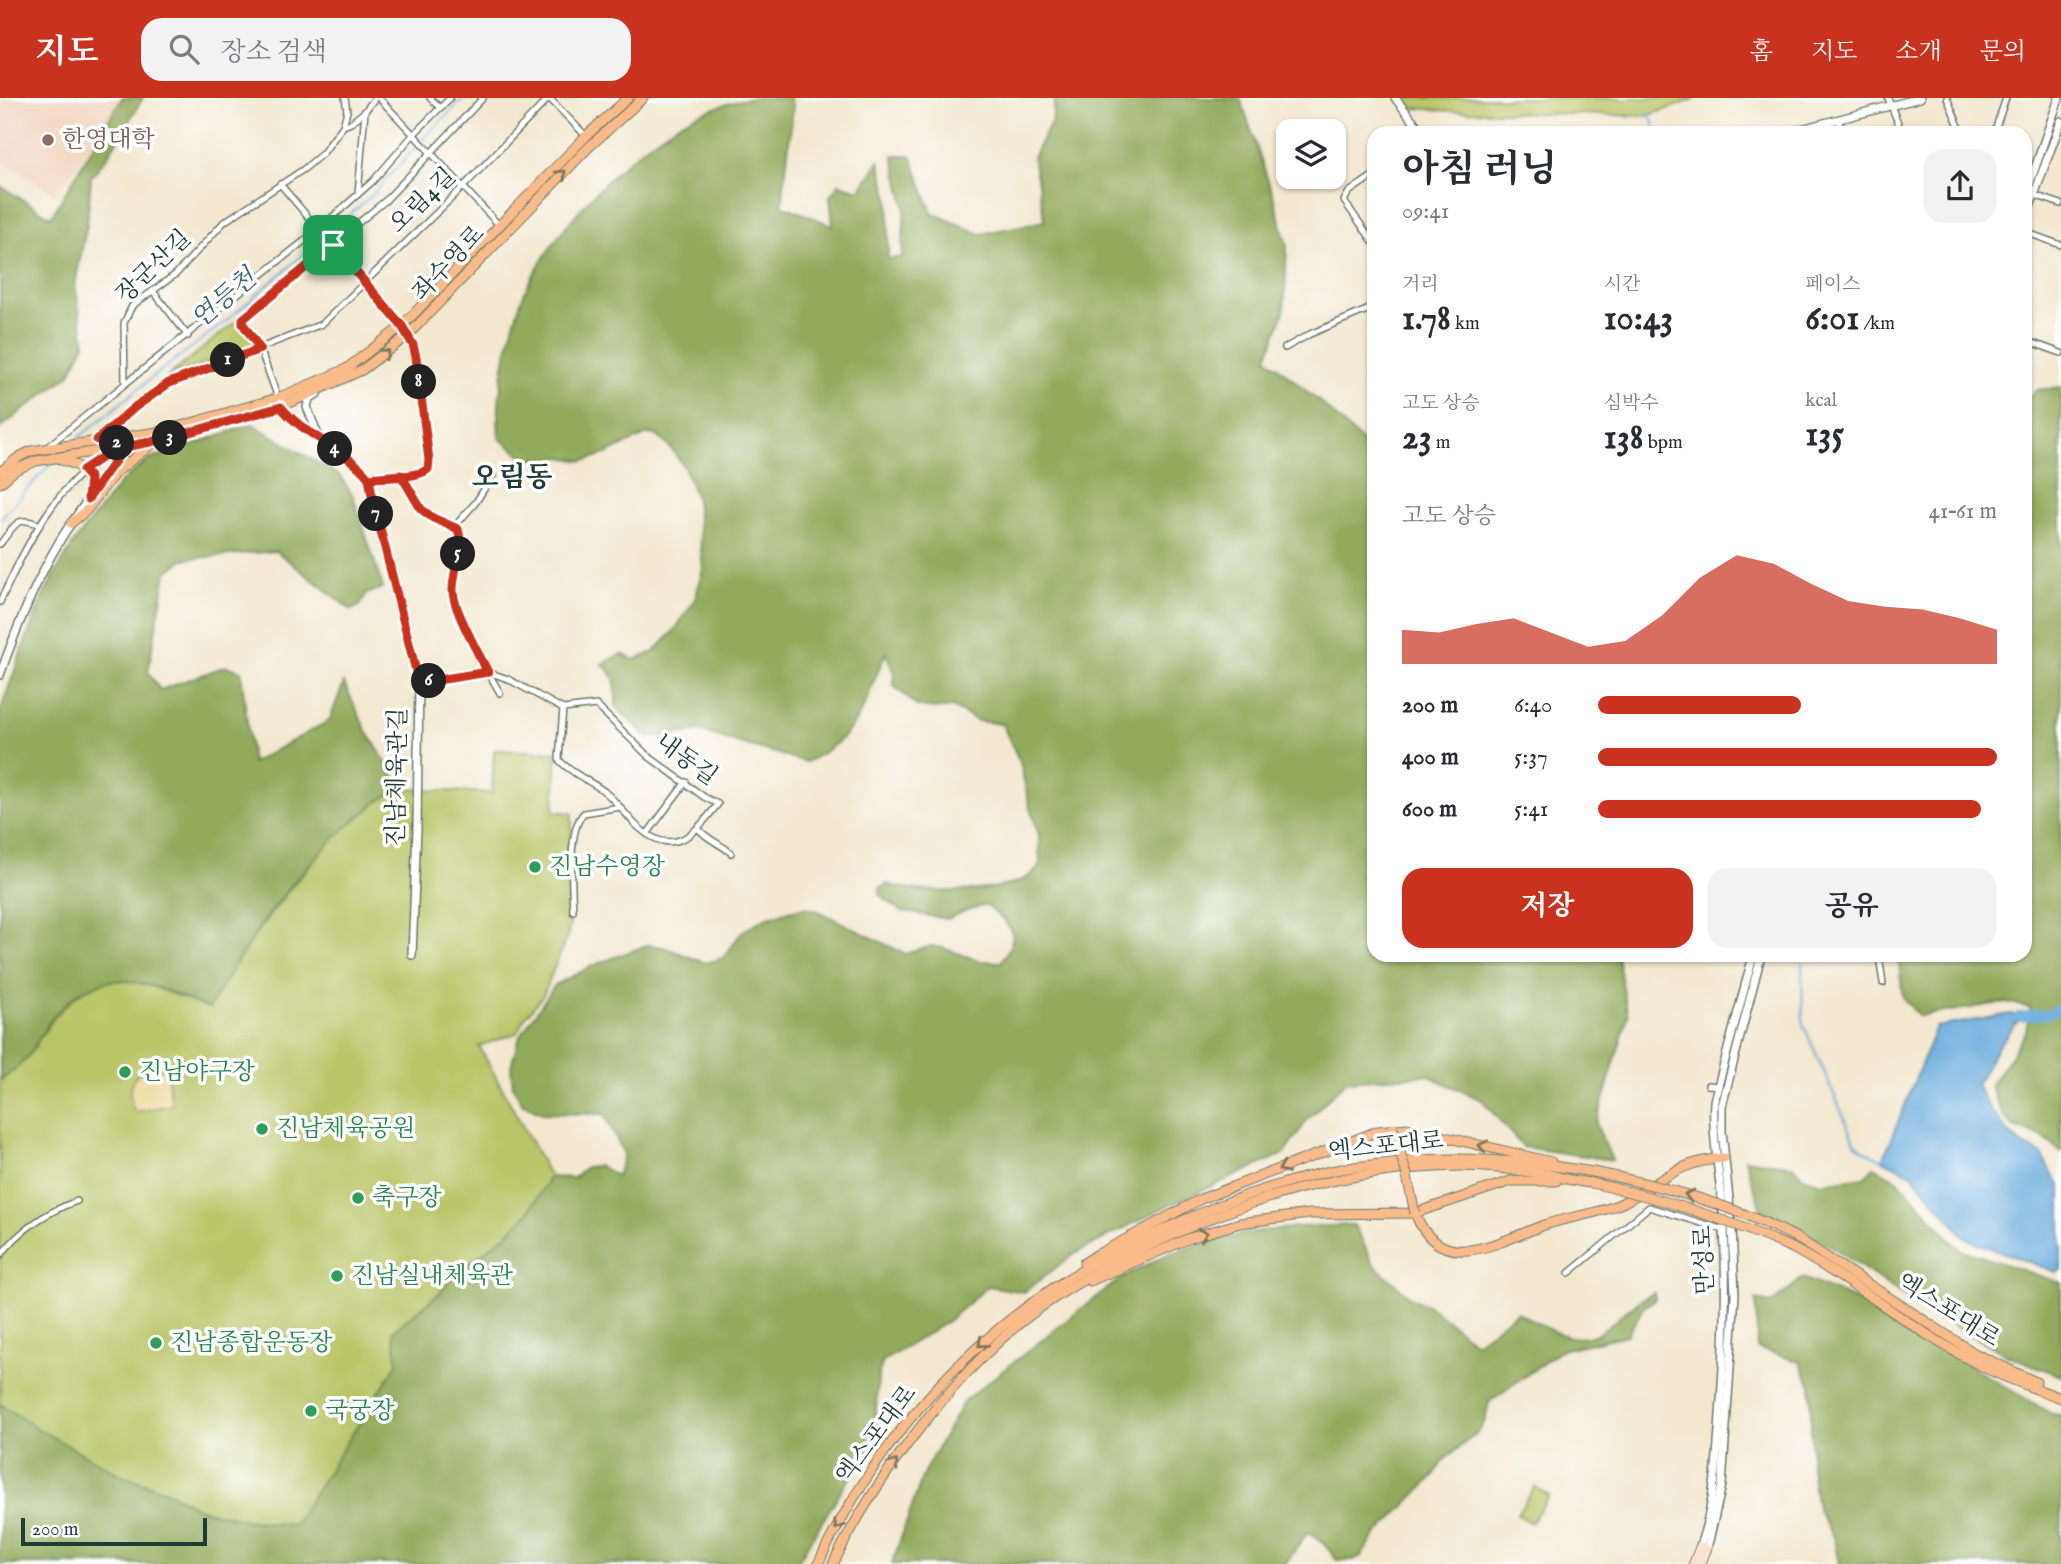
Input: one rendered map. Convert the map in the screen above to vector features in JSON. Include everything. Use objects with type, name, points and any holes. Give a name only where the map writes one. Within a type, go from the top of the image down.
[{"type":"main road","name":"좌수영로","points":[[53,459],[157,441],[346,379],[378,359],[408,335],[499,225],[586,136],[628,98]]},
{"type":"main road","name":"좌수영로","points":[[47,447],[164,430],[280,402],[346,369],[435,301],[589,147],[643,98]]},
{"type":"main road","points":[[71,523],[86,511],[115,473],[157,441]]},
{"type":"main road","points":[[53,459],[53,455],[80,450],[82,446],[78,443]]},
{"type":"main road","points":[[0,471],[19,457],[47,447]]},
{"type":"main road","points":[[0,483],[15,470],[36,461],[53,459],[80,468],[90,478],[88,499]]},
{"type":"main road","points":[[1393,1128],[1421,1227],[1432,1240],[1454,1250],[1471,1251],[1548,1224],[1602,1211],[1622,1203],[1681,1167],[1697,1161],[1720,1159]]},
{"type":"main road","points":[[1070,1282],[1098,1254],[1201,1199],[1378,1131],[1407,1128],[1573,1168]]},
{"type":"main road","name":"엑스포대로","points":[[818,1564],[831,1536],[877,1463],[923,1402],[951,1372],[1002,1326],[1070,1282],[1191,1216],[1253,1192],[1316,1174],[1410,1161],[1464,1159],[1573,1168],[1630,1179],[1733,1209],[1797,1238],[1976,1354],[2028,1379],[2061,1391]]},
{"type":"main road","name":"엑스포대로","points":[[833,1564],[883,1479],[951,1391],[1008,1333],[1070,1282],[1194,1224],[1255,1200],[1315,1183],[1413,1169],[1463,1166],[1547,1174],[1643,1194],[1701,1212],[1792,1248],[1830,1269],[1919,1330],[1975,1363],[2061,1398]]},
{"type":"main road","points":[[1070,1282],[1090,1281],[1190,1238],[1240,1223],[1309,1214],[1415,1213],[1511,1181],[1571,1181]]},
{"type":"main road","name":"만성로","points":[[1693,1564],[1704,1547]]},
{"type":"main road","name":"만성로","points":[[1701,1564],[1704,1547]]},
{"type":"street","points":[[343,126],[345,98]]},
{"type":"street","points":[[377,98],[499,225]]},
{"type":"street","name":"장군산길","points":[[125,384],[124,330],[126,317],[133,306],[176,275],[223,222],[314,160],[343,126],[356,120],[377,98]]},
{"type":"street","points":[[430,98],[440,108]]},
{"type":"street","points":[[47,447],[319,229],[358,194],[450,98]]},
{"type":"street","points":[[280,184],[333,245],[364,281],[408,335],[416,357],[428,465],[424,473],[369,478],[360,467],[290,418],[280,402],[260,349],[243,324],[243,319],[333,245],[391,195],[483,98]]},
{"type":"street","points":[[549,98],[586,136]]},
{"type":"street","name":"오림4길","points":[[93,441],[169,383],[322,324],[463,187],[549,98]]},
{"type":"street","points":[[1395,98],[1417,126]]},
{"type":"street","points":[[1812,126],[1890,102],[1920,98]]},
{"type":"street","points":[[1947,98],[1959,126]]},
{"type":"street","points":[[1996,126],[2006,98]]},
{"type":"street","points":[[2032,177],[2059,98]]},
{"type":"street","points":[[1890,102],[1899,126]]},
{"type":"street","points":[[358,194],[365,110]]},
{"type":"street","points":[[1838,119],[1840,126]]},
{"type":"street","points":[[2032,201],[2061,121]]},
{"type":"street","points":[[1367,180],[1349,192],[1344,201],[1367,233]]},
{"type":"street","points":[[2034,195],[2061,204]]},
{"type":"street","points":[[2032,234],[2060,244],[2061,236]]},
{"type":"street","points":[[153,291],[188,336]]},
{"type":"street","points":[[1285,348],[1310,334],[1367,310]]},
{"type":"street","points":[[2032,343],[2061,353]]},
{"type":"street","points":[[318,436],[307,407],[309,399],[346,379]]},
{"type":"street","points":[[0,675],[29,599],[71,523],[132,436]]},
{"type":"street","points":[[0,602],[40,525],[80,468],[113,450],[120,438]]},
{"type":"street","points":[[401,475],[421,509],[436,520],[455,526],[459,531],[461,541],[456,558],[453,595],[474,646],[500,693]]},
{"type":"street","points":[[455,526],[477,502],[493,475]]},
{"type":"street","name":"진남체육관길","points":[[369,478],[419,683],[412,955]]},
{"type":"street","points":[[0,544],[21,520],[27,519],[40,525]]},
{"type":"street","points":[[419,683],[488,672],[508,679],[563,709],[559,758],[568,768],[604,791],[647,834],[657,841],[669,843],[698,828],[706,839],[718,842],[731,853]]},
{"type":"street","name":"내동길","points":[[563,709],[593,704],[599,706],[648,756],[704,797],[718,804],[698,828]]},
{"type":"street","points":[[647,834],[686,782]]},
{"type":"street","points":[[573,911],[573,855],[578,820],[584,813],[620,807]]},
{"type":"street","name":"만성로","points":[[1704,1547],[1722,1485],[1735,1295],[1732,1228],[1713,1119],[1718,1086],[1751,962]]},
{"type":"street","name":"만성로","points":[[1704,1547],[1718,1452],[1727,1294],[1720,1159],[1721,1118],[1724,1093],[1759,962]]},
{"type":"street","points":[[1880,962],[1883,984]]},
{"type":"street","points":[[1708,1084],[1718,1086]]},
{"type":"street","points":[[0,1256],[37,1220],[59,1207],[77,1201]]},
{"type":"street","points":[[1569,1273],[1649,1207],[1724,1230]]},
{"type":"shaded area","name":"한영대학","points":[[0,98],[121,98],[110,119],[56,195],[0,160]]},
{"type":"green space","points":[[122,98],[143,98],[107,157],[91,177],[87,224],[75,285],[85,344],[69,375],[0,428],[0,186],[51,217]]},
{"type":"green space","points":[[753,98],[790,98],[793,107],[782,205],[833,226],[830,196],[839,184],[860,190],[879,161],[889,198],[888,259],[902,257],[905,206],[893,155],[911,155],[932,213],[980,234],[1045,221],[1033,157],[1052,121],[1055,98],[1240,98],[1274,198],[1287,246],[1284,312],[1267,358],[1320,402],[1367,446],[1367,962],[1618,962],[1628,1016],[1596,1124],[1612,1160],[1523,1147],[1482,1100],[1427,1075],[1346,1081],[1308,1119],[1284,1154],[1161,1209],[1074,1254],[1024,1292],[988,1286],[945,1323],[883,1361],[878,1376],[874,1446],[842,1489],[796,1564],[0,1564],[0,1404],[38,1429],[121,1475],[166,1491],[199,1509],[251,1521],[294,1525],[398,1363],[393,1331],[441,1292],[455,1275],[507,1234],[527,1214],[550,1177],[574,1178],[586,1167],[599,1166],[617,1176],[624,1154],[604,1114],[542,1113],[523,1104],[513,1087],[511,1066],[520,1036],[555,985],[592,966],[647,945],[663,947],[706,963],[723,958],[742,932],[765,918],[804,907],[818,911],[905,954],[931,946],[980,961],[1001,962],[1010,948],[1013,935],[1004,920],[986,905],[948,919],[900,911],[880,894],[880,888],[887,884],[935,891],[993,888],[1024,879],[1040,867],[1039,835],[1020,762],[1002,724],[978,721],[952,707],[933,709],[917,706],[894,686],[894,673],[886,653],[865,703],[850,729],[825,752],[806,762],[699,731],[648,738],[616,707],[613,678],[602,664],[622,654],[634,660],[654,652],[674,631],[695,600],[703,569],[696,498],[684,467],[670,447],[656,435],[647,434],[606,454],[583,461],[561,457],[529,461],[499,438],[499,405],[510,339],[530,281],[546,254],[590,198],[642,150],[692,117]]},
{"type":"green space","points":[[1405,98],[1698,98],[1647,116],[1413,108]]},
{"type":"green space","points":[[238,320],[255,344],[254,348],[167,377]]},
{"type":"green space","points":[[2061,387],[2061,1152],[2041,1136],[2013,1127],[2002,1114],[1990,1086],[2025,1034],[2031,1008],[2007,1002],[1919,1016],[1903,998],[1899,962],[2032,962],[2032,395],[2037,390]]},
{"type":"green space","points":[[252,424],[340,476],[353,496],[383,588],[366,594],[360,606],[351,610],[276,551],[183,559],[166,573],[148,672],[160,690],[226,666],[241,671],[252,763],[329,721],[344,683],[365,728],[402,789],[368,809],[313,860],[257,931],[209,1008],[147,985],[128,981],[110,981],[91,986],[54,1016],[25,1060],[0,1081],[0,712],[22,650],[41,601],[56,572],[75,541],[121,482],[148,460]]},
{"type":"green space","name":"진남체육공원","points":[[494,750],[557,752],[554,811],[572,813],[570,924],[567,937],[543,995],[524,1019],[517,1033],[479,1046],[550,1177],[527,1214],[507,1234],[393,1331],[398,1363],[294,1525],[251,1521],[199,1509],[166,1491],[121,1475],[38,1429],[0,1404],[0,1081],[26,1059],[55,1016],[78,994],[111,979],[138,981],[209,1008],[241,953],[333,838],[386,795],[402,789],[492,793]]},
{"type":"green space","points":[[1745,1159],[1793,1166],[1803,1177],[1821,1183],[1864,1177],[1874,1167],[1898,1180],[1959,1249],[2061,1283],[2061,1376],[2007,1355],[1914,1303],[1831,1246],[1761,1210]]},
{"type":"green space","points":[[1354,1225],[1374,1265],[1410,1297],[1431,1307],[1475,1343],[1517,1312],[1560,1334],[1582,1338],[1605,1329],[1634,1305],[1654,1293],[1655,1299],[1644,1307],[1627,1335],[1561,1350],[1489,1402],[1485,1421],[1479,1431],[1443,1461],[1433,1477],[1376,1535],[1361,1556],[1354,1560],[1337,1560],[1323,1543],[1308,1532],[1285,1564],[892,1564],[924,1472],[964,1401],[1121,1278],[1170,1253],[1247,1233],[1296,1227]]},
{"type":"green space","points":[[1803,1278],[1860,1302],[2052,1414],[2061,1415],[2061,1564],[1839,1564],[1834,1539],[1817,1508],[1811,1468],[1811,1385],[1800,1362],[1757,1348],[1756,1300],[1772,1303]]},
{"type":"green space","points":[[1535,1487],[1549,1496],[1531,1523],[1517,1514]]},
{"type":"sand","points":[[154,1067],[166,1069],[172,1105],[135,1112],[130,1097],[132,1084],[140,1073]]},
{"type":"water","points":[[2011,1014],[2019,1017],[2018,1021],[1998,1046],[1976,1085],[2009,1133],[2021,1144],[2043,1156],[2061,1185],[2061,1271],[2056,1272],[1966,1239],[1912,1174],[1883,1160],[1936,1027]]},
{"type":"waterway","name":"연등천","points":[[422,140],[464,98]]},
{"type":"waterway","points":[[1647,111],[1654,126]]},
{"type":"waterway","name":"연등천","points":[[77,439],[225,322],[369,198],[419,144]]},
{"type":"waterway","name":"연등천","points":[[0,519],[52,462]]},
{"type":"waterway","points":[[1802,962],[1803,1024],[1855,1142],[1860,1148],[1883,1160]]},
{"type":"waterway","points":[[2019,1017],[2048,1014],[2061,1008]]},
{"type":"place","name":"한영대학","points":[[48,140]]},
{"type":"place","name":"진남수영장","points":[[535,867]]},
{"type":"place","name":"진남야구장","points":[[125,1072]]},
{"type":"place","name":"진남체육공원","points":[[262,1129]]},
{"type":"place","name":"축구장","points":[[358,1198]]},
{"type":"place","name":"진남실내체육관","points":[[337,1276]]},
{"type":"place","name":"진남종합운동장","points":[[156,1343]]},
{"type":"place","name":"국궁장","points":[[311,1411]]},
{"type":"district","name":"오림동","points":[[512,478]]},
{"type":"route","points":[[333,245],[243,319],[243,324],[260,349],[169,383],[135,407],[97,440],[120,438],[113,450],[83,470],[90,478],[88,499],[125,447],[165,439],[281,407],[290,418],[360,467],[369,478],[401,475],[421,509],[433,518],[458,529],[461,541],[456,558],[453,595],[488,672],[419,683],[369,478],[401,475],[421,474],[428,469],[415,351],[402,326],[333,245]]}]
